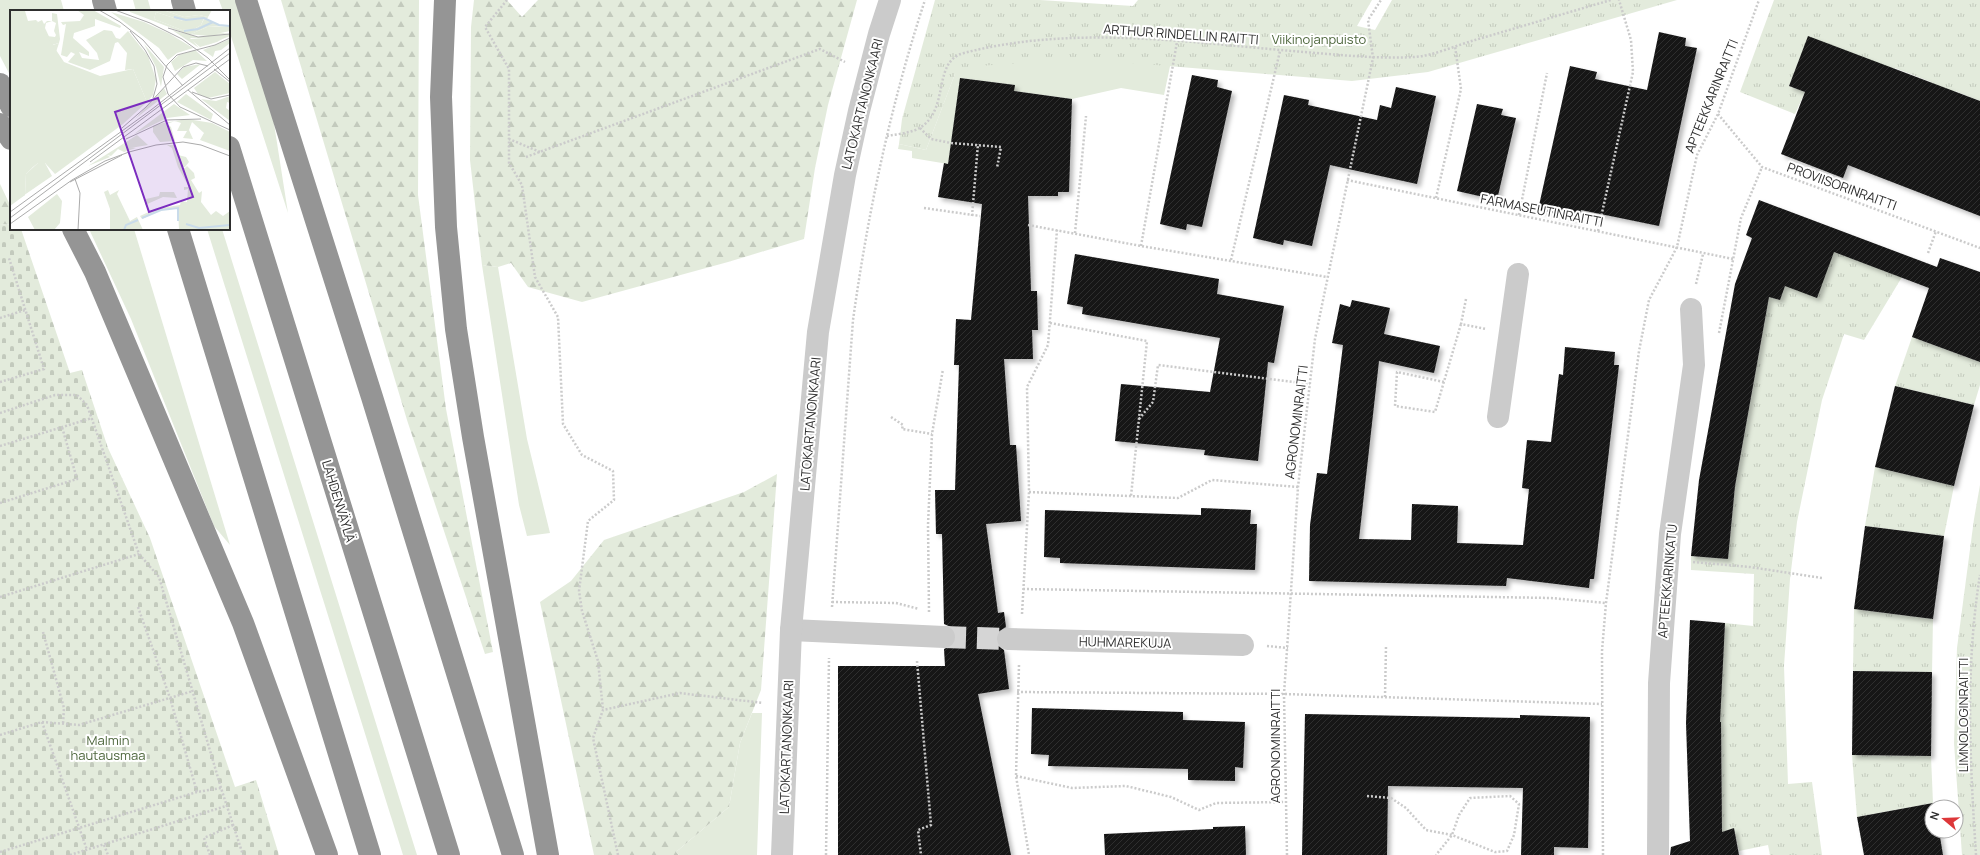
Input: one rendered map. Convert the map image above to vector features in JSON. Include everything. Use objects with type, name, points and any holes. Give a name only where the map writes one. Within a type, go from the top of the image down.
[{"type":"highway","points":[[103,0],[106,10]]},
{"type":"highway","points":[[182,0],[185,10]]},
{"type":"highway","points":[[246,0],[374,404],[513,855]]},
{"type":"highway","points":[[445,0],[441,97],[446,227],[456,329],[473,437],[548,855]]},
{"type":"highway","points":[[0,84],[10,104]]},
{"type":"highway","points":[[0,124],[10,138]]},
{"type":"highway","name":"LAHDENVÄYLÄ","points":[[230,150],[449,855]]},
{"type":"highway","points":[[69,230],[95,272]]},
{"type":"highway","points":[[74,230],[95,272],[243,623],[327,855]]},
{"type":"highway","points":[[178,230],[370,855]]},
{"type":"street","name":"LATOKARTANONKAARI","points":[[782,855],[790,630],[818,332],[851,147],[879,34],[890,0]]},
{"type":"street","points":[[1498,417],[1518,274]]},
{"type":"street","name":"APTEEKKARINKATU","points":[[1658,855],[1659,683],[1670,534],[1694,365],[1691,309]]},
{"type":"street","points":[[790,630],[936,637]]},
{"type":"street","name":"HUHMAREKUJA","points":[[1014,639],[1243,645]]},
{"type":"path","points":[[507,0],[485,27],[509,69],[509,163],[522,185],[536,277],[558,318],[563,424],[582,454],[613,470],[614,500],[588,521],[579,591],[582,611],[598,661],[603,710],[593,738],[618,855]]},
{"type":"path","points":[[925,0],[911,44],[887,136],[859,276],[853,320],[832,602],[896,603],[928,611]]},
{"type":"path","name":"AGRONOMINRAITTI","points":[[1286,855],[1284,694],[1298,487],[1315,339],[1373,58],[1368,20],[1381,0]]},
{"type":"path","name":"ARTHUR RINDELLIN RAITTI","points":[[920,128],[930,120],[938,105],[946,67],[951,60],[961,53],[1014,43],[1082,38],[1143,38],[1373,58],[1417,57],[1611,0]]},
{"type":"path","points":[[1598,231],[1633,72],[1631,40],[1619,0]]},
{"type":"path","name":"APTEEKKARINRAITTI","points":[[1603,855],[1602,651],[1606,603],[1639,351],[1649,300],[1677,248],[1697,155],[1718,114],[1759,0]]},
{"type":"path","points":[[1141,246],[1177,42]]},
{"type":"path","points":[[1436,198],[1461,89],[1456,46]]},
{"type":"path","points":[[526,157],[820,49],[847,63]]},
{"type":"path","points":[[1231,260],[1280,50]]},
{"type":"path","points":[[1519,216],[1547,73]]},
{"type":"path","name":"PROVIISORINRAITTI","points":[[1718,114],[1762,167],[1980,248]]},
{"type":"path","points":[[1075,233],[1086,116]]},
{"type":"path","points":[[887,136],[920,128],[931,139],[951,143],[1001,146],[997,168]]},
{"type":"path","points":[[509,139],[540,152]]},
{"type":"path","points":[[972,216],[978,144]]},
{"type":"path","name":"FARMASEUTINRAITTI","points":[[1347,180],[1733,260]]},
{"type":"path","points":[[924,208],[980,216]]},
{"type":"path","points":[[1028,225],[1141,246],[1327,277]]},
{"type":"path","points":[[1029,855],[1016,776],[1017,692],[1014,639],[1023,589],[1029,492],[1028,387],[1048,345],[1057,230]]},
{"type":"path","points":[[1928,253],[1936,231]]},
{"type":"path","points":[[1691,309],[1704,254]]},
{"type":"path","points":[[0,382],[44,369],[9,258]]},
{"type":"path","points":[[1444,382],[1397,372],[1395,406],[1435,412],[1444,382],[1461,324],[1466,299]]},
{"type":"path","points":[[0,318],[25,310]]},
{"type":"path","points":[[1050,323],[1147,340],[1131,496]]},
{"type":"path","points":[[1461,324],[1510,334]]},
{"type":"path","points":[[1139,419],[1153,402],[1158,365],[1310,384]]},
{"type":"path","points":[[936,637],[928,611],[928,525],[932,434],[943,369]]},
{"type":"path","points":[[0,413],[55,395],[77,394],[87,405],[139,554],[159,577],[226,806],[243,855]]},
{"type":"path","points":[[0,446],[92,418]]},
{"type":"path","points":[[891,418],[903,425],[902,429],[932,434]]},
{"type":"path","points":[[0,503],[77,479],[62,427]]},
{"type":"path","points":[[1029,492],[1178,498],[1212,480],[1298,487]]},
{"type":"path","points":[[0,598],[139,554]]},
{"type":"path","points":[[1686,561],[1750,567],[1822,578]]},
{"type":"path","name":"LIMNOLOGINRAITTI","points":[[1976,855],[1973,812],[1970,681],[1980,575]]},
{"type":"path","points":[[1023,589],[1184,591],[1291,595],[1551,598],[1606,603]]},
{"type":"path","points":[[138,607],[170,698],[197,792]]},
{"type":"path","points":[[43,632],[64,708],[63,724]]},
{"type":"path","points":[[1385,697],[1386,646]]},
{"type":"path","points":[[826,855],[829,654]]},
{"type":"path","points":[[917,657],[931,825],[918,830],[921,855]]},
{"type":"path","points":[[0,735],[42,722],[79,725],[192,691]]},
{"type":"path","points":[[1017,692],[1284,694],[1602,704]]},
{"type":"path","points":[[603,710],[680,693],[766,703]]},
{"type":"path","points":[[42,722],[87,850]]},
{"type":"path","points":[[1016,776],[1072,788],[1126,786],[1171,797],[1198,810],[1216,803],[1285,802]]},
{"type":"path","points":[[0,852],[197,792],[221,788]]},
{"type":"path","points":[[1367,796],[1391,798],[1406,808],[1426,830],[1452,836],[1495,852],[1507,851],[1514,835],[1519,804],[1510,796],[1470,798],[1459,814],[1452,836],[1436,855]]},
{"type":"path","points":[[70,855],[226,806]]},
{"type":"path","points":[[210,855],[204,838],[233,825]]},
{"type":"path","points":[[104,844],[108,855]]},
{"type":"green space","points":[[0,0],[61,0],[64,10],[10,10],[10,75],[0,56]]},
{"type":"green space","points":[[133,0],[148,0],[151,10],[136,10]]},
{"type":"green space","points":[[219,0],[236,0],[272,111],[288,213],[230,33],[230,10],[223,10]]},
{"type":"green space","points":[[281,0],[419,0],[418,195],[446,409],[493,652],[485,654],[407,420]]},
{"type":"green space","points":[[474,0],[507,0],[522,17],[538,0],[857,0],[828,105],[815,168],[804,239],[728,262],[582,302],[528,287],[511,263],[498,267],[482,265],[470,160],[471,27]]},
{"type":"green space","name":"Viikinojanpuisto","points":[[935,0],[1040,0],[1133,6],[1138,0],[1372,0],[1357,26],[1375,30],[1392,0],[1677,0],[1428,72],[1352,81],[1119,62],[1020,63],[978,66],[962,70],[955,74],[926,150],[899,144],[902,119]]},
{"type":"green space","points":[[1774,0],[1980,0],[1980,101],[1955,91],[1943,121],[1919,112],[1931,82],[1895,68],[1882,102],[1808,37],[1789,86],[1805,92],[1795,114],[1740,92]]},
{"type":"green space","points":[[1174,47],[1164,95],[1121,88],[1072,99],[1014,91],[1014,85],[961,78],[948,164],[912,158],[912,151],[898,149],[899,144],[926,150],[958,66]]},
{"type":"green space","points":[[0,184],[10,205],[10,225],[0,224]]},
{"type":"green space","name":"Malmin hautausmaa","points":[[0,224],[10,225],[10,230],[21,230],[70,373],[82,370],[108,448],[150,538],[235,787],[256,780],[279,855],[0,855]]},
{"type":"green space","points":[[89,230],[134,230],[230,545],[214,526],[131,319]]},
{"type":"green space","points":[[207,230],[222,230],[417,855],[403,855]]},
{"type":"green space","points":[[1834,252],[1902,277],[1864,340],[1844,334],[1822,400],[1797,522],[1790,579],[1784,666],[1788,784],[1812,782],[1822,855],[1770,855],[1768,845],[1739,851],[1734,829],[1722,832],[1721,723],[1715,722],[1720,711],[1725,623],[1753,626],[1754,574],[1691,570],[1691,556],[1728,559],[1735,486],[1769,297],[1780,300],[1785,286]]},
{"type":"green space","points":[[482,265],[498,267],[527,439],[550,533],[527,536],[519,505]]},
{"type":"green space","points":[[1912,337],[1980,362],[1980,385],[1974,405],[1895,386]]},
{"type":"green space","points":[[1875,467],[1954,486],[1944,536],[1865,526]]},
{"type":"green space","points":[[777,474],[761,690],[740,743],[729,807],[676,852],[679,855],[594,855],[540,602],[571,581],[604,540],[744,492]]},
{"type":"green space","points":[[1980,485],[1980,855],[1962,855],[1961,839],[1964,839],[1964,799],[1958,799],[1954,743],[1957,648]]},
{"type":"green space","points":[[1854,609],[1933,619],[1932,672],[1853,671]]},
{"type":"green space","points":[[752,713],[762,713],[757,855],[679,855],[676,852],[729,807],[740,743]]},
{"type":"green space","points":[[1852,755],[1931,756],[1933,799],[1924,799],[1924,805],[1857,817]]},
{"type":"building","points":[[1659,32],[1686,38],[1685,46],[1697,48],[1659,226],[1581,210],[1579,219],[1538,210],[1570,66],[1597,72],[1595,79],[1647,90]]},
{"type":"building","points":[[1808,36],[1980,101],[1980,216],[1848,165],[1843,178],[1781,154],[1805,92],[1789,86]]},
{"type":"building","points":[[1192,75],[1218,80],[1217,87],[1232,91],[1202,227],[1187,224],[1186,230],[1160,224]]},
{"type":"building","points":[[960,78],[1015,85],[1014,91],[1072,99],[1069,192],[1058,192],[1058,196],[1028,196],[1031,291],[1037,291],[1038,330],[1032,330],[1033,359],[1004,359],[1010,445],[1016,445],[1021,521],[986,524],[998,613],[1004,612],[1006,627],[998,632],[996,639],[997,645],[1004,650],[1009,689],[978,694],[1011,855],[838,855],[838,666],[945,666],[944,649],[954,644],[956,638],[955,632],[951,627],[944,624],[942,534],[936,534],[935,490],[955,490],[959,365],[954,365],[956,319],[971,320],[982,204],[938,197],[944,163],[948,164]]},
{"type":"building","points":[[1396,87],[1436,96],[1417,184],[1330,165],[1312,246],[1284,240],[1283,245],[1253,238],[1284,95],[1309,100],[1308,105],[1377,120],[1380,105],[1391,108]]},
{"type":"building","points":[[1477,104],[1503,109],[1501,115],[1516,118],[1497,200],[1457,191]]},
{"type":"building","points":[[1759,200],[1937,267],[1940,258],[1980,272],[1980,362],[1912,337],[1929,288],[1834,252],[1817,298],[1785,286],[1780,300],[1769,297],[1735,486],[1728,559],[1691,556],[1699,480],[1735,284],[1752,238],[1746,235]]},
{"type":"building","points":[[1075,254],[1219,279],[1217,294],[1284,306],[1274,363],[1268,362],[1258,461],[1204,455],[1205,450],[1115,441],[1121,384],[1210,392],[1220,338],[1082,314],[1083,307],[1067,304]]},
{"type":"building","points":[[1352,300],[1390,308],[1384,334],[1440,346],[1434,373],[1379,361],[1359,539],[1411,540],[1412,504],[1458,506],[1457,543],[1523,545],[1529,489],[1522,488],[1527,440],[1551,442],[1559,374],[1563,375],[1565,347],[1615,352],[1614,365],[1619,365],[1594,579],[1590,579],[1589,588],[1507,578],[1506,586],[1309,581],[1310,525],[1317,473],[1327,474],[1343,345],[1332,343],[1340,304],[1350,307]]},
{"type":"building","points":[[1895,386],[1974,405],[1954,486],[1875,467]]},
{"type":"building","points":[[1201,508],[1251,510],[1250,524],[1257,524],[1255,570],[1060,563],[1060,558],[1044,557],[1045,510],[1201,515]]},
{"type":"building","points":[[1865,526],[1944,536],[1933,619],[1854,609]]},
{"type":"building","points":[[1690,620],[1725,623],[1720,722],[1722,832],[1734,828],[1739,855],[1670,855],[1671,847],[1690,841],[1686,723]]},
{"type":"building","points":[[1853,671],[1932,672],[1931,756],[1852,755]]},
{"type":"building","points":[[1032,708],[1183,712],[1183,720],[1245,722],[1243,768],[1235,767],[1235,781],[1188,780],[1188,769],[1048,766],[1049,755],[1031,754]]},
{"type":"building","points":[[1305,714],[1520,718],[1520,715],[1590,717],[1588,848],[1554,847],[1554,855],[1521,855],[1523,788],[1388,786],[1387,855],[1302,855]]},
{"type":"building","points":[[1924,805],[1924,839],[1940,839],[1943,855],[1864,855],[1857,817]]},
{"type":"building","points":[[1245,826],[1246,855],[1105,855],[1104,834]]},
{"type":"tunnel","points":[[944,637],[1008,639]]}]
